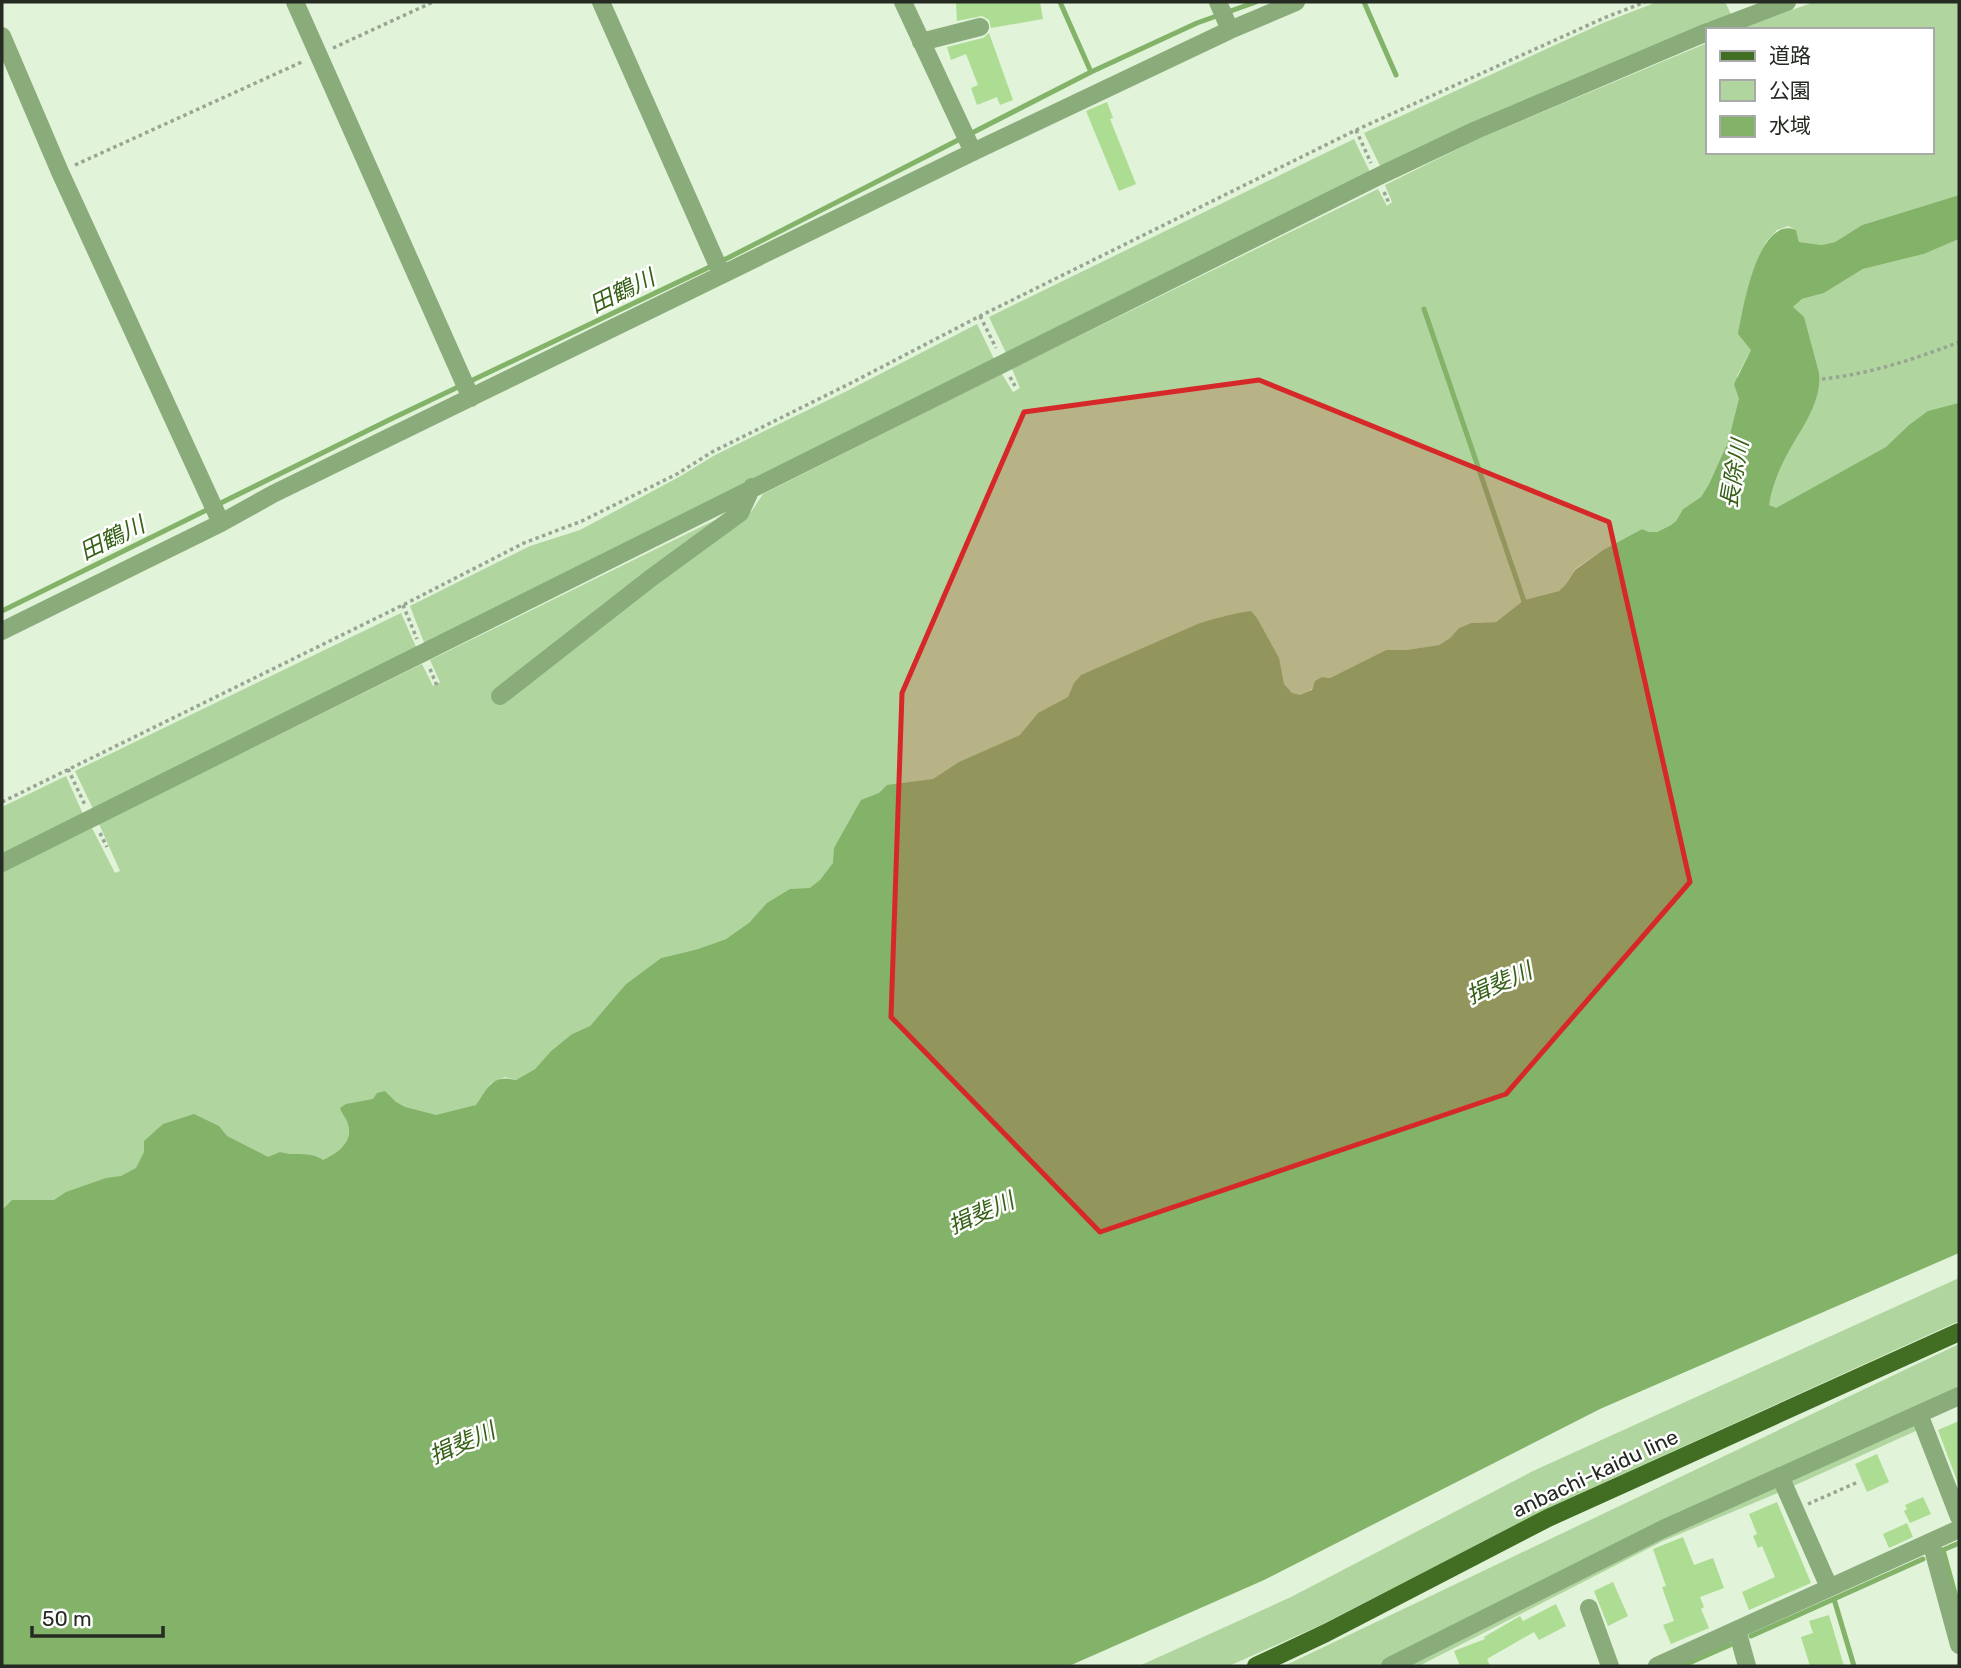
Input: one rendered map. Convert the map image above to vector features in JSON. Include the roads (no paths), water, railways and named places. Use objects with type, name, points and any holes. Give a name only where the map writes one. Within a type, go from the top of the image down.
[{"type":"main road","name":"anbachi-kaidu line","points":[[1256,1666],[1326,1633],[1548,1518],[1959,1332]]},
{"type":"street","points":[[295,2],[470,397]]},
{"type":"street","points":[[601,2],[721,273]]},
{"type":"street","points":[[903,2],[972,150]]},
{"type":"street","points":[[2,631],[272,494],[972,150],[1229,27],[1296,2]]},
{"type":"street","points":[[1718,28],[1787,2]]},
{"type":"street","points":[[1218,3],[1229,27]]},
{"type":"street","points":[[921,42],[980,27]]},
{"type":"street","points":[[2,863],[1377,177],[1474,131],[1706,32]]},
{"type":"street","points":[[2,36],[60,172],[220,521]]},
{"type":"street","points":[[500,696],[650,578],[740,513],[752,487]]},
{"type":"street","points":[[1390,1666],[1608,1556],[1959,1396]]},
{"type":"street","points":[[1919,1414],[1959,1517]]},
{"type":"street","points":[[1780,1476],[1829,1587]]},
{"type":"street","points":[[1657,1666],[1959,1529]]},
{"type":"street","points":[[1931,1542],[1959,1645]]},
{"type":"street","points":[[1589,1608],[1610,1666]]},
{"type":"street","points":[[1737,1630],[1747,1666]]},
{"type":"water","points":[[1959,195],[1959,239],[1924,254],[1863,269],[1824,293],[1802,299],[1793,307],[1804,317],[1819,373],[1818,393],[1811,413],[1777,476],[1769,505],[1776,508],[1886,447],[1928,411],[1959,403],[1959,1253],[1600,1409],[1264,1580],[1069,1666],[2,1666],[2,1210],[12,1200],[54,1200],[66,1192],[106,1178],[121,1176],[136,1168],[144,1152],[144,1141],[163,1124],[194,1114],[219,1126],[227,1136],[268,1157],[280,1152],[312,1155],[323,1160],[339,1151],[349,1136],[348,1124],[340,1108],[346,1104],[373,1099],[377,1093],[385,1091],[405,1107],[436,1115],[476,1105],[491,1084],[501,1079],[516,1080],[535,1069],[572,1034],[590,1026],[626,984],[661,958],[726,939],[750,922],[767,903],[790,889],[810,888],[833,863],[834,848],[861,800],[879,793],[887,785],[933,779],[959,762],[1020,735],[1038,713],[1068,697],[1081,675],[1200,623],[1251,611],[1279,658],[1284,684],[1292,693],[1300,695],[1312,690],[1315,681],[1322,677],[1330,678],[1386,650],[1439,645],[1459,628],[1471,623],[1496,622],[1524,600],[1559,591],[1575,570],[1603,550],[1642,529],[1657,532],[1671,525],[1683,509],[1701,497],[1709,484],[1728,442],[1739,399],[1734,384],[1751,350],[1738,334],[1744,305],[1762,249],[1772,236],[1783,229],[1796,230],[1799,242],[1822,245],[1835,242],[1862,225]]},
{"type":"waterway","points":[[1060,2],[1091,72]]},
{"type":"waterway","name":"田鶴川","points":[[2,611],[391,419],[718,263],[1091,72],[1197,23],[1256,2]]},
{"type":"waterway","points":[[1364,2],[1396,75]]},
{"type":"waterway","points":[[1424,309],[1526,607]]},
{"type":"waterway","points":[[1959,1543],[1943,1550],[1959,1608]]},
{"type":"waterway","points":[[1751,1636],[1923,1559]]},
{"type":"waterway","points":[[1834,1599],[1854,1666]]},
{"type":"waterway","points":[[1682,1666],[1730,1645]]},
{"type":"water label","name":"長除川","points":[[1734,474]]},
{"type":"water label","name":"揖斐川","points":[[1499,983]]},
{"type":"water label","name":"揖斐川","points":[[981,1213]]},
{"type":"water label","name":"揖斐川","points":[[462,1443]]}]
